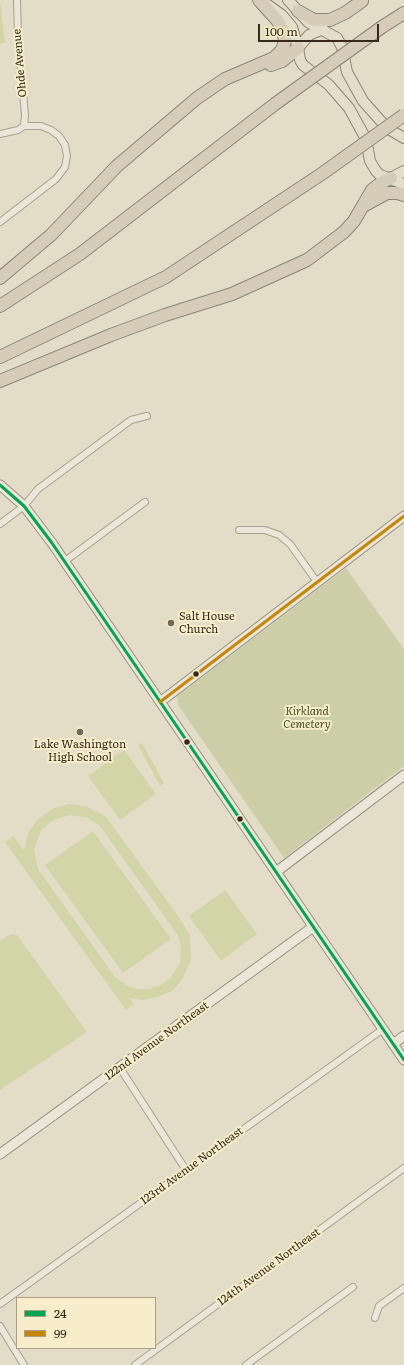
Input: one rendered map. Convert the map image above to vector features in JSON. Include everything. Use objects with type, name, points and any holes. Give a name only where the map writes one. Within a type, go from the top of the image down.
[{"type":"highway","points":[[0,278],[51,235],[117,166],[197,98],[226,79],[252,69],[274,58],[282,50],[285,41],[283,30],[277,20],[259,0]]},
{"type":"highway","points":[[298,11],[314,20],[330,20],[345,13],[362,0]]},
{"type":"highway","points":[[323,29],[348,17],[362,0]]},
{"type":"highway","points":[[0,306],[80,254],[275,104],[382,27],[404,13]]},
{"type":"highway","points":[[252,69],[266,67],[282,61],[298,48]]},
{"type":"highway","points":[[0,357],[166,277],[324,173],[404,115]]},
{"type":"highway","points":[[0,381],[111,335],[165,315],[232,294],[307,260],[334,241],[354,221],[372,190],[391,178]]},
{"type":"highway","points":[[364,206],[387,193],[392,192],[404,195]]},
{"type":"main road","points":[[264,0],[288,21],[298,48],[300,60],[303,65],[330,85],[349,108],[366,139],[370,161],[376,172],[404,184]]},
{"type":"main road","points":[[288,0],[308,22],[333,34],[340,43],[347,72],[363,101],[387,128],[404,138]]},
{"type":"main road","points":[[298,48],[309,36],[323,29]]},
{"type":"main road","points":[[391,178],[404,171]]},
{"type":"street","name":"Ohde Avenue","points":[[17,0],[18,37],[25,116],[24,126]]},
{"type":"street","points":[[0,134],[18,130],[24,126],[40,126],[51,130],[59,136],[65,145],[67,156],[65,167],[56,179],[0,222]]},
{"type":"street","points":[[0,524],[24,506],[38,489],[131,420],[147,416]]},
{"type":"street","points":[[0,485],[24,506],[65,561],[404,1060]]},
{"type":"street","points":[[65,561],[145,502]]},
{"type":"street","points":[[160,702],[404,516]]},
{"type":"street","points":[[239,530],[265,530],[279,535],[290,544],[317,582]]},
{"type":"street","points":[[276,872],[404,775]]},
{"type":"street","name":"122nd Avenue Northeast","points":[[0,1154],[313,927]]},
{"type":"street","name":"123rd Avenue Northeast","points":[[0,1304],[383,1029]]},
{"type":"street","points":[[393,1044],[404,1036]]},
{"type":"street","points":[[120,1068],[186,1170]]},
{"type":"street","name":"124th Avenue Northeast","points":[[135,1365],[404,1168]]},
{"type":"street","points":[[246,1365],[353,1287]]},
{"type":"street","points":[[375,1318],[379,1306],[404,1288]]},
{"type":"street","points":[[0,1326],[24,1365]]},
{"type":"green space","points":[[0,0],[5,43],[0,44]]},
{"type":"green space","name":"Kirkland Cemetery","points":[[346,568],[404,649],[404,766],[284,858],[178,705],[177,696]]},
{"type":"green space","points":[[142,743],[164,783],[160,786],[138,745]]},
{"type":"green space","points":[[124,750],[156,794],[120,820],[88,776]]},
{"type":"green space","points":[[68,804],[85,806],[107,818],[183,923],[190,936],[191,959],[182,980],[172,991],[158,997],[143,1000],[130,998],[134,1004],[126,1010],[5,842],[13,836],[24,850],[28,833],[38,819],[52,809]],"holes":[[[69,815],[88,818],[100,826],[177,934],[181,945],[180,963],[170,978],[161,985],[149,989],[137,989],[126,985],[116,978],[38,869],[34,850],[41,831],[50,822]]]},
{"type":"green space","points":[[93,831],[171,939],[123,973],[45,865]]},
{"type":"green space","points":[[225,890],[257,934],[221,961],[189,916]]},
{"type":"green space","points":[[11,934],[17,935],[87,1032],[0,1090],[0,941]]},
{"type":"transit line","name":"24","points":[[0,485],[24,506],[52,543],[404,1060]]},
{"type":"transit line","name":"99","points":[[160,702],[404,516]]},
{"type":"place","name":"Salt House Church","points":[[171,623]]},
{"type":"place","name":"Lake Washington High School","points":[[80,732]]}]
